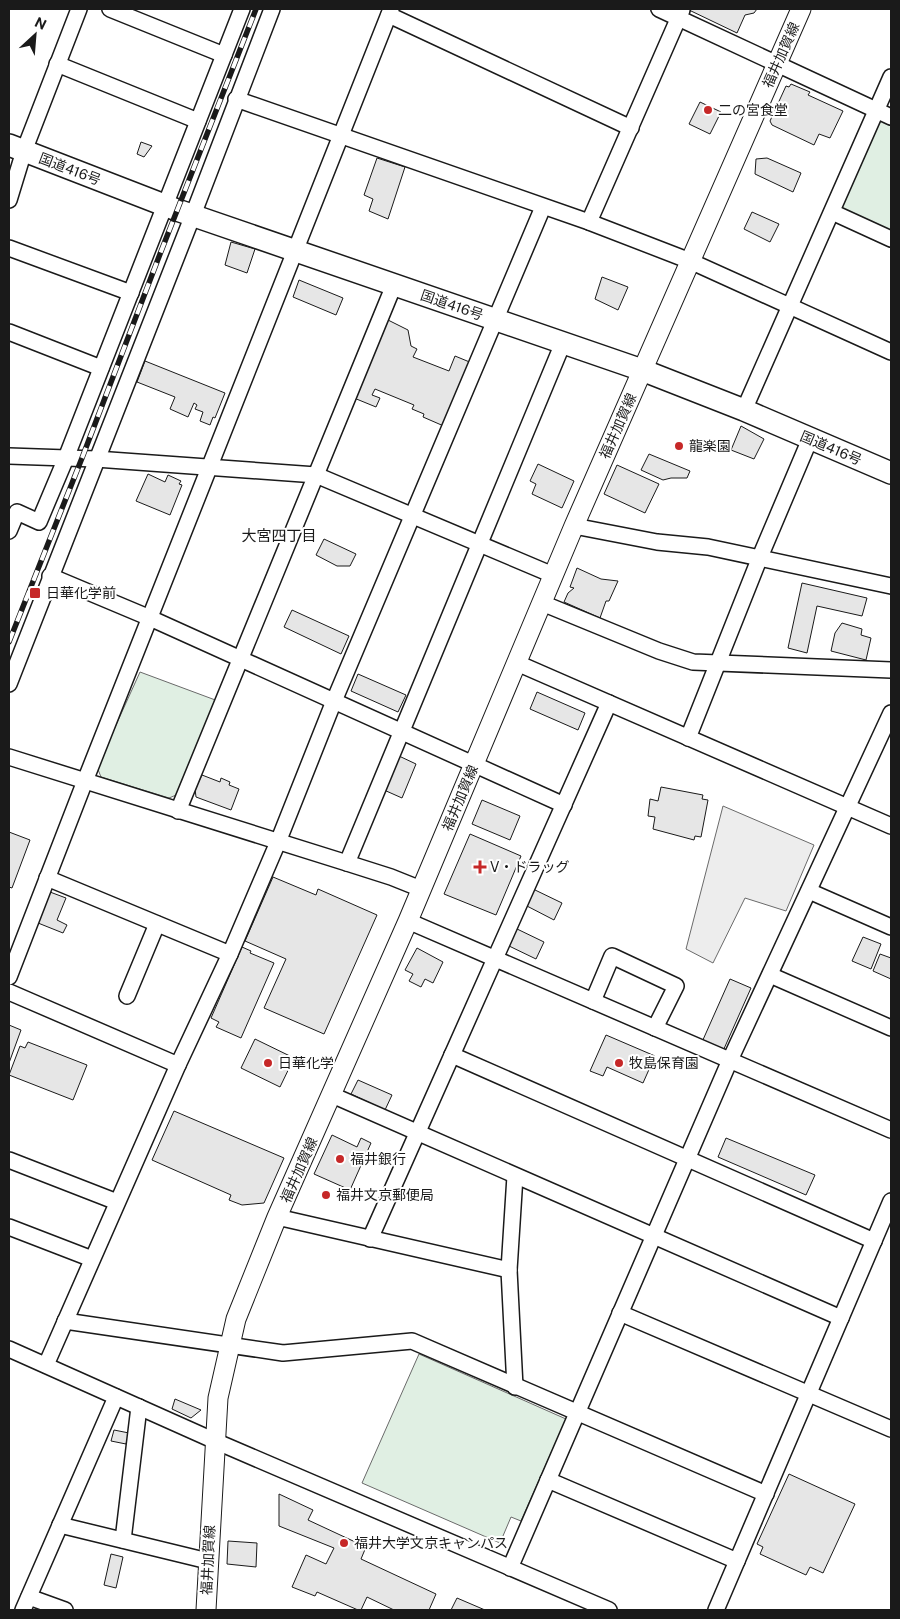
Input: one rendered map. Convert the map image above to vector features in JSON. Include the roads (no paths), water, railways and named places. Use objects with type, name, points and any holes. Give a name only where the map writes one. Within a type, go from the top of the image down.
[{"type":"highway","name":"国道416号","points":[[17,148],[165,206],[642,370],[744,410],[891,473]]},
{"type":"main road","name":"福井加賀線","points":[[206,1610],[218,1398],[229,1344],[239,1310],[422,889],[574,526],[801,9]]},
{"type":"street","points":[[9,200],[17,148],[57,64],[79,9]]},
{"type":"street","points":[[110,9],[224,55]]},
{"type":"street","points":[[9,531],[17,512],[39,522],[66,458],[242,9]]},
{"type":"street","points":[[9,684],[272,9]]},
{"type":"street","points":[[659,9],[680,13],[777,63],[891,116]]},
{"type":"street","points":[[9,977],[390,12],[631,128]]},
{"type":"street","points":[[589,222],[680,13]]},
{"type":"street","points":[[57,64],[198,120]]},
{"type":"street","points":[[744,410],[891,77]]},
{"type":"street","points":[[236,99],[589,222],[690,261],[891,352]]},
{"type":"street","points":[[46,1366],[178,1065],[230,954],[278,842],[334,701],[543,207]]},
{"type":"street","points":[[832,212],[891,239]]},
{"type":"street","points":[[9,248],[131,293]]},
{"type":"street","points":[[178,811],[394,285]]},
{"type":"street","points":[[9,332],[101,368]]},
{"type":"street","points":[[346,863],[563,343]]},
{"type":"street","points":[[688,738],[760,557],[810,439]]},
{"type":"street","points":[[10,455],[96,458],[316,475],[553,575]]},
{"type":"street","points":[[574,526],[657,542],[708,546],[891,586]]},
{"type":"street","points":[[50,576],[150,618],[564,805]]},
{"type":"street","points":[[542,603],[659,651],[693,662],[891,670]]},
{"type":"street","points":[[516,664],[891,826]]},
{"type":"street","points":[[370,1239],[609,703]]},
{"type":"street","points":[[510,1568],[730,1060],[848,808],[886,741],[891,713]]},
{"type":"street","points":[[9,757],[391,877],[422,889]]},
{"type":"street","points":[[47,878],[230,954]]},
{"type":"street","points":[[809,891],[891,927]]},
{"type":"street","points":[[408,921],[891,1130]]},
{"type":"street","points":[[127,996],[157,924]]},
{"type":"street","points":[[593,1001],[612,956],[676,986],[654,1028]]},
{"type":"street","points":[[770,976],[891,1028]]},
{"type":"street","points":[[9,992],[178,1065]]},
{"type":"street","points":[[452,1055],[874,1242]]},
{"type":"street","points":[[332,1095],[417,1134],[841,1318]]},
{"type":"street","points":[[9,1160],[117,1202]]},
{"type":"street","points":[[515,1176],[509,1270],[515,1386]]},
{"type":"street","points":[[716,1610],[891,1201]]},
{"type":"street","points":[[278,1218],[509,1270]]},
{"type":"street","points":[[9,1227],[92,1259]]},
{"type":"street","points":[[620,1313],[891,1429]]},
{"type":"street","points":[[65,1321],[283,1352],[412,1341],[766,1494]]},
{"type":"street","points":[[9,1349],[215,1441],[609,1610]]},
{"type":"street","points":[[65,1610],[26,1604],[116,1397]]},
{"type":"street","points":[[123,1540],[139,1407]]},
{"type":"street","points":[[548,1480],[737,1561]]},
{"type":"street","points":[[60,1525],[208,1561]]},
{"type":"railway","points":[[9,642],[256,9]]},
{"type":"place","name":"二の宮食堂","points":[[708,110]]},
{"type":"place","name":"龍楽園","points":[[679,446]]},
{"type":"place","name":"日華化学前","points":[[35,593]]},
{"type":"place","name":"V・ドラッグ","points":[[480,867]]},
{"type":"place","name":"日華化学","points":[[268,1063]]},
{"type":"place","name":"牧島保育園","points":[[619,1063]]},
{"type":"place","name":"福井銀行","points":[[340,1159]]},
{"type":"place","name":"福井文京郵便局","points":[[326,1195]]},
{"type":"place","name":"福井大学文京キャンパス","points":[[344,1543]]},
{"type":"district","name":"大宮四丁目","points":[[279,536]]}]
